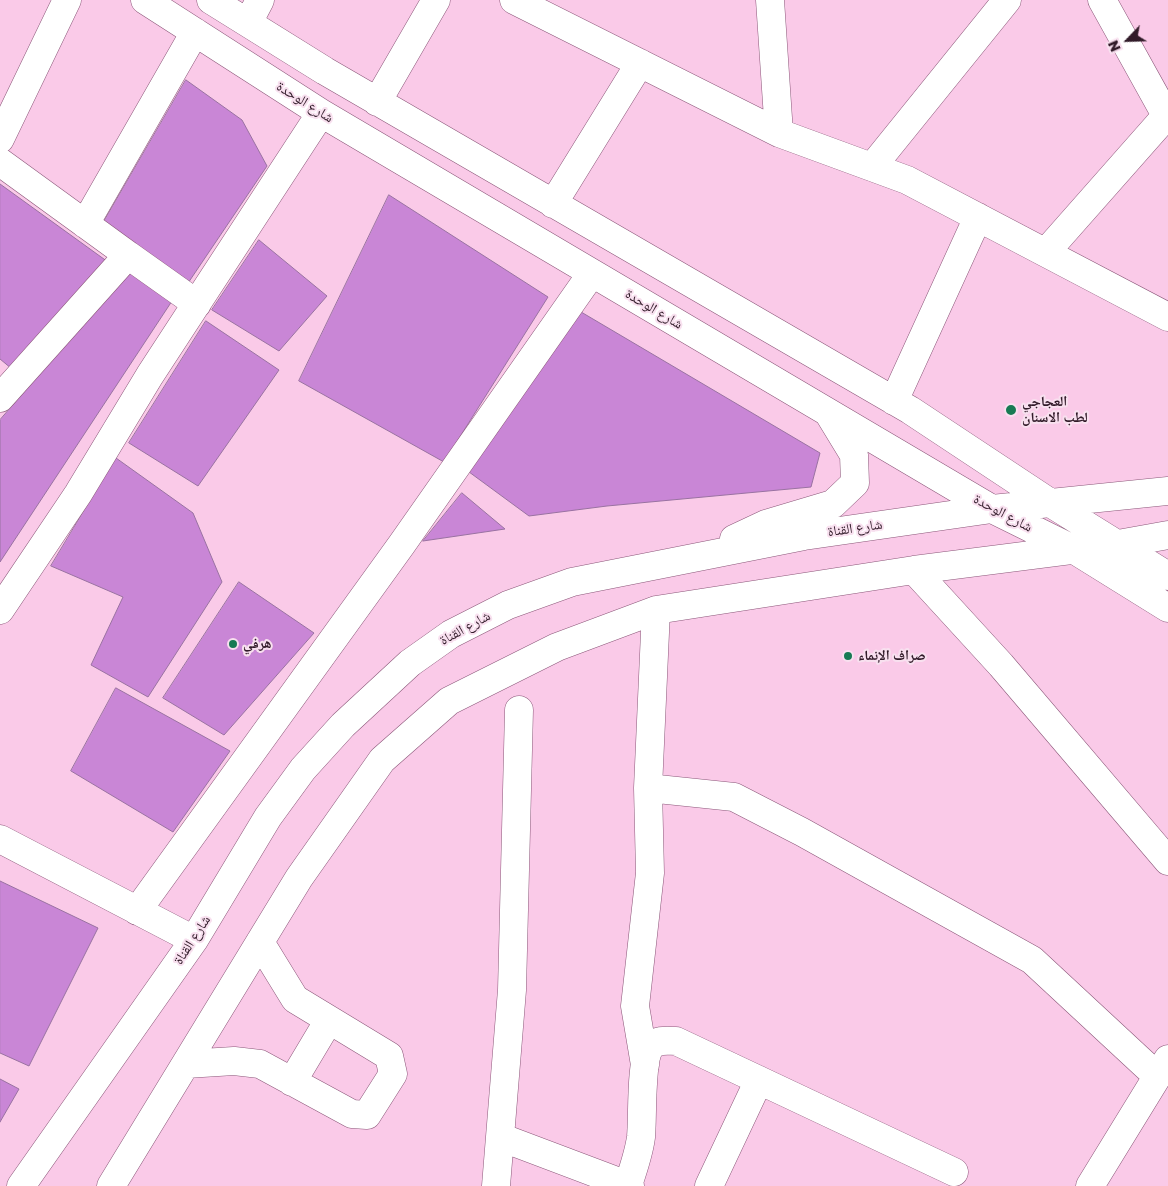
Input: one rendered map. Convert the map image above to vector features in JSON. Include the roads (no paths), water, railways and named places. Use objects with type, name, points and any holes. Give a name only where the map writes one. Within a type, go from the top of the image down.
[{"type":"street","points":[[0,139],[67,0]]},
{"type":"street","name":"شارع الوحدة","points":[[145,0],[321,113],[992,509],[1073,549],[1168,608]]},
{"type":"street","points":[[211,0],[254,12],[377,102],[894,401],[1052,504],[1168,576]]},
{"type":"street","points":[[377,102],[436,0]]},
{"type":"street","points":[[514,0],[779,133],[906,180],[1046,252],[1168,318]]},
{"type":"street","points":[[770,0],[779,133]]},
{"type":"street","points":[[872,167],[1007,0]]},
{"type":"street","points":[[1046,252],[1165,108],[1102,0]]},
{"type":"street","points":[[85,224],[195,32]]},
{"type":"street","points":[[553,204],[640,63]]},
{"type":"street","points":[[0,610],[78,494],[197,304],[321,113]]},
{"type":"street","points":[[0,162],[197,304]]},
{"type":"street","points":[[894,401],[978,217]]},
{"type":"street","points":[[0,398],[128,255]]},
{"type":"street","points":[[137,911],[402,544],[592,273]]},
{"type":"street","points":[[698,557],[766,524],[833,504],[855,483],[854,455],[828,412]]},
{"type":"street","name":"شارع القناة","points":[[20,1186],[194,940],[268,817],[303,769],[343,724],[410,663],[451,634],[508,605],[572,582],[804,536],[992,509],[1168,491]]},
{"type":"street","points":[[112,1186],[299,878],[382,760],[449,701],[557,647],[656,610],[914,570],[1118,544],[1168,535]]},
{"type":"street","points":[[914,570],[1001,665],[1168,861]]},
{"type":"street","points":[[645,1065],[634,1006],[650,873],[648,788],[656,610]]},
{"type":"street","points":[[496,1186],[512,990],[519,710]]},
{"type":"street","points":[[648,788],[734,797],[802,832],[1032,960],[1163,1068],[1090,1186]]},
{"type":"street","points":[[0,839],[194,940]]},
{"type":"street","points":[[186,1064],[234,1061],[260,1064],[352,1114],[367,1115],[393,1074],[389,1056],[295,1000],[260,942]]},
{"type":"street","points":[[292,1082],[329,1020]]},
{"type":"street","points":[[500,1137],[629,1186],[640,1139],[645,1065],[649,1048],[654,1043],[661,1041],[676,1041],[954,1172]]},
{"type":"street","points":[[708,1186],[758,1080]]},
{"type":"place","name":"العجاجي لطب الاسنان","points":[[1011,410]]},
{"type":"place","name":"هرفي","points":[[233,644]]},
{"type":"place","name":"صراف الإنماء","points":[[848,656]]}]
